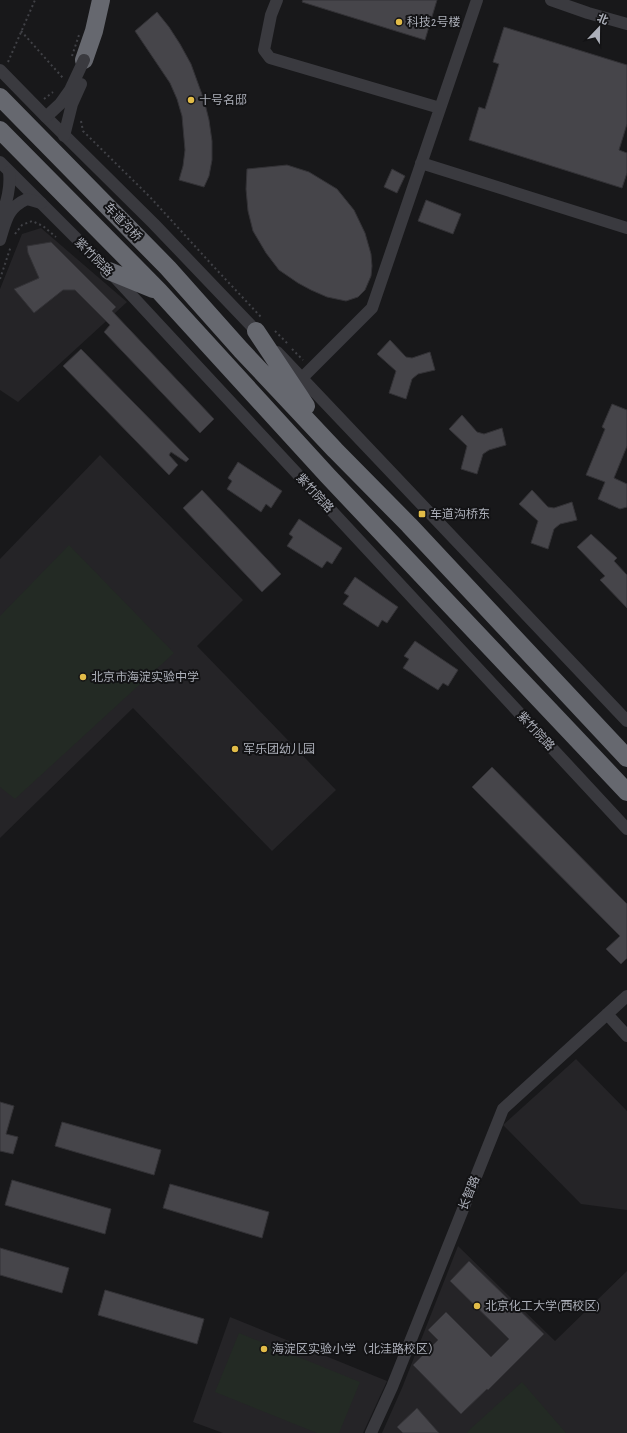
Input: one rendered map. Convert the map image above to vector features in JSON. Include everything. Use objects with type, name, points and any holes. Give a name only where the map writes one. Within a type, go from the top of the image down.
[{"type":"highway","points":[[81,61],[94,31],[101,0]]},
{"type":"highway","name":"车道沟桥","points":[[0,97],[168,268],[241,350],[335,450]]},
{"type":"highway","name":"车道沟桥","points":[[0,130],[160,292]]},
{"type":"highway","points":[[109,271],[160,292]]},
{"type":"highway","name":"紫竹院路","points":[[160,292],[328,476],[627,792]]},
{"type":"highway","points":[[264,326],[335,450],[409,525],[627,758]]},
{"type":"street","points":[[46,117],[60,104],[70,90],[81,61],[100,33],[108,0]]},
{"type":"street","points":[[277,0],[271,15],[264,50],[270,58],[440,108]]},
{"type":"street","points":[[302,378],[372,308],[477,0]]},
{"type":"street","points":[[551,0],[588,13],[627,24]]},
{"type":"street","points":[[64,136],[81,61]]},
{"type":"street","points":[[3,68],[28,99],[64,136],[154,224],[264,326],[302,378],[627,721]]},
{"type":"street","name":"紫竹院路","points":[[0,162],[109,271],[627,829]]},
{"type":"street","points":[[421,163],[627,228]]},
{"type":"street","points":[[0,222],[11,183],[9,172]]},
{"type":"street","points":[[6,241],[8,214],[17,203],[27,199],[41,203]]},
{"type":"street","name":"长智路","points":[[371,1433],[392,1387],[503,1109],[627,996]]},
{"type":"street","points":[[607,1014],[627,1036]]},
{"type":"path","points":[[3,68],[35,0]]},
{"type":"path","points":[[21,31],[68,83]]},
{"type":"path","points":[[79,35],[81,61]]},
{"type":"path","points":[[61,79],[64,73]]},
{"type":"path","points":[[28,99],[43,100],[55,90]]},
{"type":"path","points":[[80,116],[83,131],[150,197],[214,267],[264,326],[311,369]]},
{"type":"path","points":[[14,234],[22,225],[32,221],[43,226],[60,240]]},
{"type":"path","points":[[0,279],[6,241]]},
{"type":"shaded area","points":[[41,228],[127,302],[18,402],[0,390],[0,289],[22,234]]},
{"type":"shaded area","name":"北京市海淀实验中学","points":[[100,455],[243,600],[197,646],[336,790],[272,851],[133,708],[0,838],[0,559]]},
{"type":"shaded area","points":[[69,545],[174,653],[15,799],[0,787],[0,616]]},
{"type":"shaded area","points":[[576,1059],[627,1111],[627,1210],[581,1204],[503,1125]]},
{"type":"shaded area","name":"北京化工大学(西校区)","points":[[458,1246],[555,1341],[627,1271],[627,1433],[382,1433],[402,1388]]},
{"type":"shaded area","name":"海淀区实验小学（北洼路校区）","points":[[230,1317],[387,1381],[363,1433],[223,1433],[193,1422]]},
{"type":"shaded area","points":[[239,1333],[360,1382],[339,1433],[317,1433],[215,1392]]},
{"type":"shaded area","points":[[522,1382],[566,1433],[467,1432]]},
{"type":"building","name":"科技2号楼","points":[[303,0],[437,0],[425,40],[302,2]]},
{"type":"building","name":"十号名邸","points":[[157,12],[169,27],[191,64],[204,100],[212,141],[212,160],[209,176],[204,187],[179,180],[185,150],[182,116],[177,99],[170,83],[135,31]]},
{"type":"building","points":[[504,27],[627,65],[627,124],[619,150],[627,153],[627,173],[622,188],[469,140],[479,107],[485,109],[499,64],[493,62]]},
{"type":"building","points":[[287,165],[309,172],[337,189],[354,210],[365,233],[371,254],[372,266],[371,276],[365,290],[358,297],[346,301],[327,297],[298,283],[279,270],[266,253],[253,231],[248,211],[246,189],[247,169]]},
{"type":"building","points":[[392,169],[405,176],[397,193],[384,187]]},
{"type":"building","points":[[426,200],[461,214],[453,234],[418,221]]},
{"type":"building","points":[[51,242],[116,307],[112,311],[214,419],[200,433],[104,332],[110,325],[75,290],[63,290],[34,313],[14,289],[39,278],[28,253],[27,246]]},
{"type":"building","points":[[390,340],[406,357],[412,358],[430,352],[435,370],[418,374],[412,379],[406,399],[389,393],[396,371],[377,354]]},
{"type":"building","points":[[81,349],[189,459],[186,462],[171,452],[169,455],[178,465],[169,475],[63,366]]},
{"type":"building","points":[[612,404],[627,410],[627,446],[614,478],[627,484],[627,507],[620,509],[598,499],[605,482],[586,475],[605,429],[602,427]]},
{"type":"building","points":[[462,415],[477,432],[484,434],[502,428],[506,445],[489,450],[483,454],[477,474],[461,469],[467,446],[449,429]]},
{"type":"building","points":[[238,462],[282,491],[271,508],[266,504],[261,512],[227,489],[232,481],[228,478]]},
{"type":"building","points":[[202,490],[281,574],[262,592],[183,508]]},
{"type":"building","points":[[532,490],[548,507],[554,508],[572,502],[577,520],[560,524],[554,529],[548,549],[531,543],[538,521],[519,504]]},
{"type":"building","points":[[299,519],[342,548],[332,564],[327,561],[322,568],[287,546],[293,537],[289,534]]},
{"type":"building","points":[[591,534],[617,558],[614,561],[627,575],[627,608],[600,580],[605,576],[577,547]]},
{"type":"building","points":[[355,577],[398,607],[387,623],[382,620],[378,627],[343,604],[349,596],[344,593]]},
{"type":"building","points":[[415,641],[458,670],[448,686],[443,683],[438,690],[403,668],[409,659],[404,656]]},
{"type":"building","points":[[492,767],[627,904],[627,958],[621,964],[606,949],[620,936],[472,787]]},
{"type":"building","points":[[0,1102],[14,1106],[6,1134],[18,1137],[13,1154],[0,1151]]},
{"type":"building","points":[[62,1122],[161,1150],[154,1175],[55,1146]]},
{"type":"building","points":[[12,1180],[111,1209],[105,1234],[5,1205]]},
{"type":"building","points":[[170,1184],[269,1212],[262,1238],[163,1208]]},
{"type":"building","points":[[0,1248],[69,1268],[62,1293],[0,1275]]},
{"type":"building","points":[[469,1261],[544,1334],[488,1390],[487,1389],[461,1414],[413,1365],[438,1340],[428,1330],[446,1312],[491,1357],[509,1339],[450,1281]]},
{"type":"building","points":[[105,1290],[204,1319],[197,1344],[98,1315]]},
{"type":"building","points":[[417,1408],[439,1433],[403,1433],[397,1427]]},
{"type":"place","name":"科技2号楼","points":[[399,22]]},
{"type":"place","name":"十号名邸","points":[[191,100]]},
{"type":"place","name":"车道沟桥东","points":[[422,514]]},
{"type":"place","name":"北京市海淀实验中学","points":[[83,677]]},
{"type":"place","name":"军乐团幼儿园","points":[[235,749]]},
{"type":"place","name":"北京化工大学(西校区)","points":[[477,1306]]},
{"type":"place","name":"海淀区实验小学（北洼路校区）","points":[[264,1349]]}]
